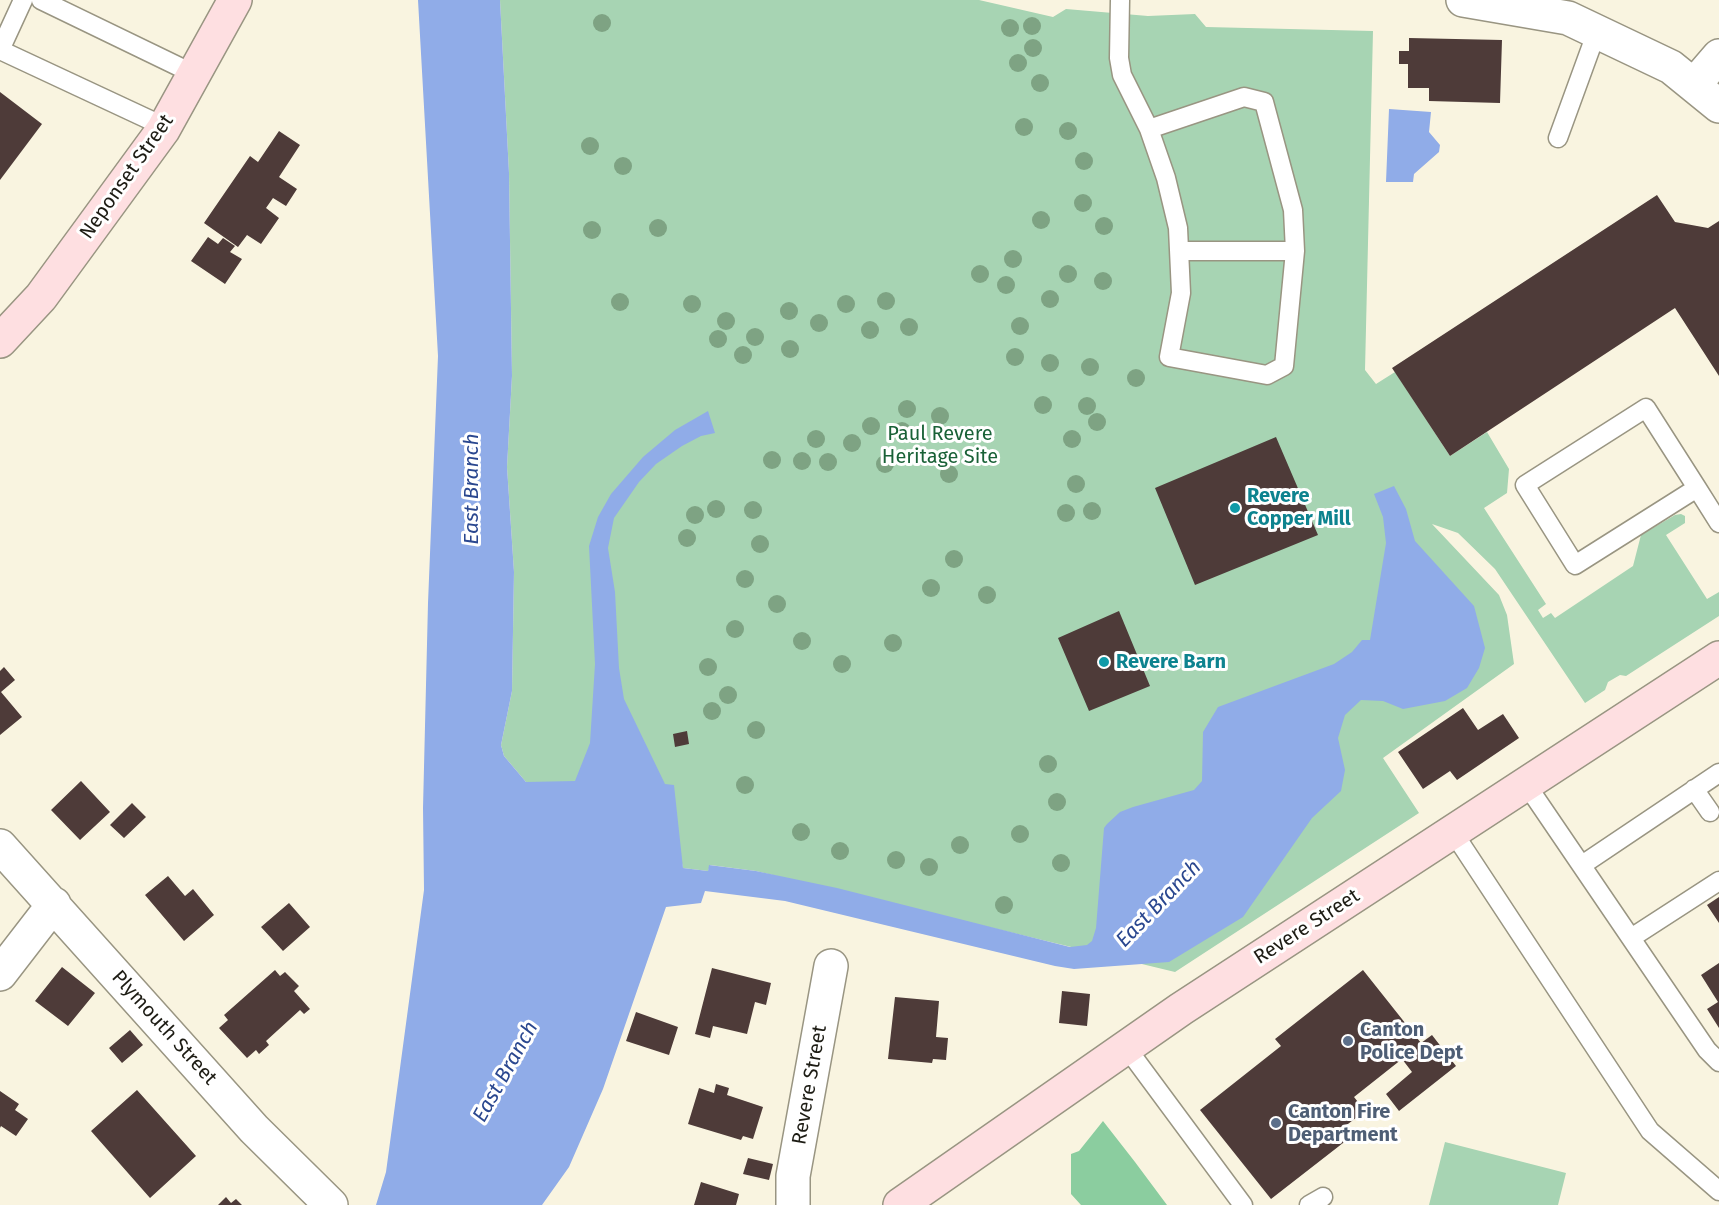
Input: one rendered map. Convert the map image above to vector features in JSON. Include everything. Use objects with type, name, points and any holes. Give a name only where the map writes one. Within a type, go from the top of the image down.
[{"type":"street","name":"Neponset Street","points":[[0,341],[41,297],[165,126],[235,0]]},
{"type":"street","points":[[1463,0],[1568,18],[1671,66],[1719,106]]},
{"type":"street","points":[[1694,85],[1719,56]]},
{"type":"street","name":"Revere Street","points":[[900,1205],[1180,1009],[1719,658]]},
{"type":"street","name":"Plymouth Street","points":[[0,846],[254,1129],[331,1205]]},
{"type":"street","points":[[0,974],[54,904]]},
{"type":"street","name":"Revere Street","points":[[793,1205],[793,1176],[831,966]]},
{"type":"lane","points":[[23,0],[0,50],[165,126]]},
{"type":"lane","points":[[41,0],[194,74]]},
{"type":"lane","points":[[1120,0],[1119,58],[1122,75],[1149,129],[1172,199],[1181,251],[1181,293],[1169,357],[1267,375],[1284,366],[1295,251],[1293,210],[1264,102],[1244,97],[1149,129]]},
{"type":"lane","points":[[1558,138],[1596,31]]},
{"type":"lane","points":[[1181,251],[1295,251]]},
{"type":"lane","points":[[1697,488],[1575,566],[1525,486],[1646,408],[1697,488],[1719,524]]},
{"type":"lane","points":[[1582,865],[1719,772]]},
{"type":"lane","points":[[1526,784],[1707,1050],[1719,1062]]},
{"type":"lane","points":[[1694,789],[1710,812]]},
{"type":"lane","points":[[1453,832],[1650,1131],[1719,1191]]},
{"type":"lane","points":[[1631,938],[1719,881]]},
{"type":"lane","points":[[1126,1047],[1243,1205]]},
{"type":"green space","name":"Paul Revere Heritage Site","points":[[500,0],[979,0],[1053,17],[1066,9],[1148,16],[1195,14],[1206,27],[1373,31],[1365,370],[1376,384],[1395,372],[1450,456],[1487,432],[1509,469],[1507,493],[1484,508],[1546,604],[1538,610],[1543,618],[1551,613],[1555,618],[1633,566],[1641,535],[1675,515],[1681,514],[1685,516],[1685,523],[1666,535],[1707,599],[1719,592],[1719,616],[1626,676],[1620,675],[1608,682],[1605,690],[1585,703],[1495,569],[1458,533],[1432,524],[1499,595],[1507,615],[1514,664],[1383,758],[1419,813],[1175,972],[756,871],[710,865],[708,871],[683,868],[665,784],[526,782],[504,756],[501,745],[512,691],[514,572],[507,467],[512,376],[509,173]]},
{"type":"green space","points":[[1103,1121],[1167,1205],[1081,1205],[1071,1194],[1071,1154],[1079,1151]]},
{"type":"green space","points":[[1445,1142],[1566,1173],[1558,1205],[1429,1205]]},
{"type":"water","name":"East Branch","points":[[418,0],[500,0],[509,173],[512,376],[507,467],[514,572],[512,691],[501,745],[504,756],[526,782],[575,781],[590,743],[595,664],[589,546],[598,517],[611,494],[643,457],[675,430],[708,411],[715,433],[701,436],[682,446],[656,464],[639,482],[614,518],[608,548],[615,592],[619,668],[624,699],[665,784],[674,785],[683,868],[708,871],[709,865],[756,871],[837,888],[1070,947],[1087,945],[1092,941],[1096,928],[1104,828],[1107,824],[1120,812],[1194,790],[1202,781],[1203,732],[1218,707],[1334,664],[1352,652],[1362,640],[1370,640],[1386,543],[1383,517],[1374,494],[1394,486],[1406,509],[1415,541],[1474,606],[1485,648],[1479,668],[1467,688],[1445,701],[1403,709],[1383,701],[1361,700],[1345,715],[1338,738],[1345,770],[1341,791],[1312,818],[1243,917],[1169,962],[1074,969],[785,901],[705,891],[701,903],[666,907],[603,1089],[569,1167],[542,1205],[376,1205],[386,1172],[424,890],[423,808],[428,603],[438,356]]},
{"type":"water","points":[[1389,109],[1431,112],[1429,132],[1440,145],[1439,152],[1414,174],[1413,182],[1386,182]]},
{"type":"building","points":[[1409,38],[1502,40],[1500,103],[1429,101],[1429,88],[1408,88],[1408,64],[1399,64],[1399,51],[1409,51]]},
{"type":"building","points":[[0,92],[42,124],[0,180]]},
{"type":"building","points":[[279,131],[300,145],[279,177],[297,189],[286,206],[273,198],[266,208],[279,218],[261,244],[247,235],[238,247],[204,223],[250,156],[258,162]]},
{"type":"building","points":[[1657,195],[1675,222],[1708,228],[1719,221],[1719,376],[1675,308],[1450,456],[1392,368]]},
{"type":"building","points":[[208,237],[218,244],[223,238],[235,246],[230,252],[242,259],[225,284],[191,261]]},
{"type":"building","name":"Revere Copper Mill","points":[[1276,437],[1318,535],[1195,585],[1155,488]]},
{"type":"building","name":"Revere Barn","points":[[1119,611],[1150,686],[1089,711],[1058,638]]},
{"type":"building","points":[[4,667],[15,680],[1,692],[22,717],[0,735],[0,671]]},
{"type":"building","points":[[1463,708],[1478,730],[1503,714],[1519,738],[1457,780],[1450,771],[1423,789],[1398,752]]},
{"type":"building","points":[[687,731],[689,744],[675,747],[673,734]]},
{"type":"building","points":[[81,781],[110,812],[80,840],[51,810]]},
{"type":"building","points":[[132,803],[146,817],[124,838],[110,825]]},
{"type":"building","points":[[168,876],[185,896],[193,889],[214,915],[184,941],[145,895]]},
{"type":"building","points":[[1719,897],[1719,923],[1707,905]]},
{"type":"building","points":[[289,903],[310,927],[283,951],[261,927]]},
{"type":"building","points":[[1719,963],[1719,1028],[1707,1009],[1718,1002],[1701,975]]},
{"type":"building","points":[[62,967],[95,993],[68,1026],[35,1001]]},
{"type":"building","points":[[712,968],[771,983],[766,1005],[755,1002],[747,1034],[713,1026],[710,1038],[695,1034]]},
{"type":"building","points":[[275,970],[280,976],[285,972],[299,986],[294,991],[310,1009],[304,1014],[300,1010],[266,1041],[269,1045],[259,1054],[256,1050],[247,1058],[219,1028],[228,1020],[224,1015]]},
{"type":"building","points":[[1363,970],[1421,1043],[1432,1035],[1456,1066],[1399,1111],[1386,1094],[1412,1072],[1402,1059],[1354,1097],[1365,1111],[1344,1127],[1352,1136],[1271,1199],[1200,1110],[1281,1046],[1275,1039]]},
{"type":"building","points":[[1062,991],[1090,994],[1087,1026],[1059,1023]]},
{"type":"building","points":[[895,997],[939,1001],[936,1037],[948,1038],[946,1060],[933,1059],[932,1063],[888,1059]]},
{"type":"building","points":[[636,1012],[678,1027],[669,1055],[626,1041]]},
{"type":"building","points":[[130,1030],[143,1045],[122,1063],[109,1048]]},
{"type":"building","points":[[716,1084],[729,1088],[727,1095],[763,1107],[753,1139],[743,1136],[741,1140],[688,1124],[699,1088],[714,1093]]},
{"type":"building","points":[[137,1090],[196,1156],[150,1198],[91,1131]]},
{"type":"building","points":[[0,1091],[19,1104],[15,1110],[28,1119],[16,1136],[1,1126],[0,1128]]},
{"type":"building","points":[[748,1158],[773,1164],[769,1180],[743,1174]]},
{"type":"building","points":[[701,1182],[739,1194],[736,1205],[694,1205]]},
{"type":"building","points":[[226,1197],[231,1203],[236,1199],[242,1205],[218,1205]]},
{"type":"place","name":"Revere Copper Mill","points":[[1235,508]]},
{"type":"place","name":"Revere Barn","points":[[1104,662]]},
{"type":"place","name":"Canton Police Dept","points":[[1348,1041]]},
{"type":"place","name":"Canton Fire Department","points":[[1276,1123]]}]
